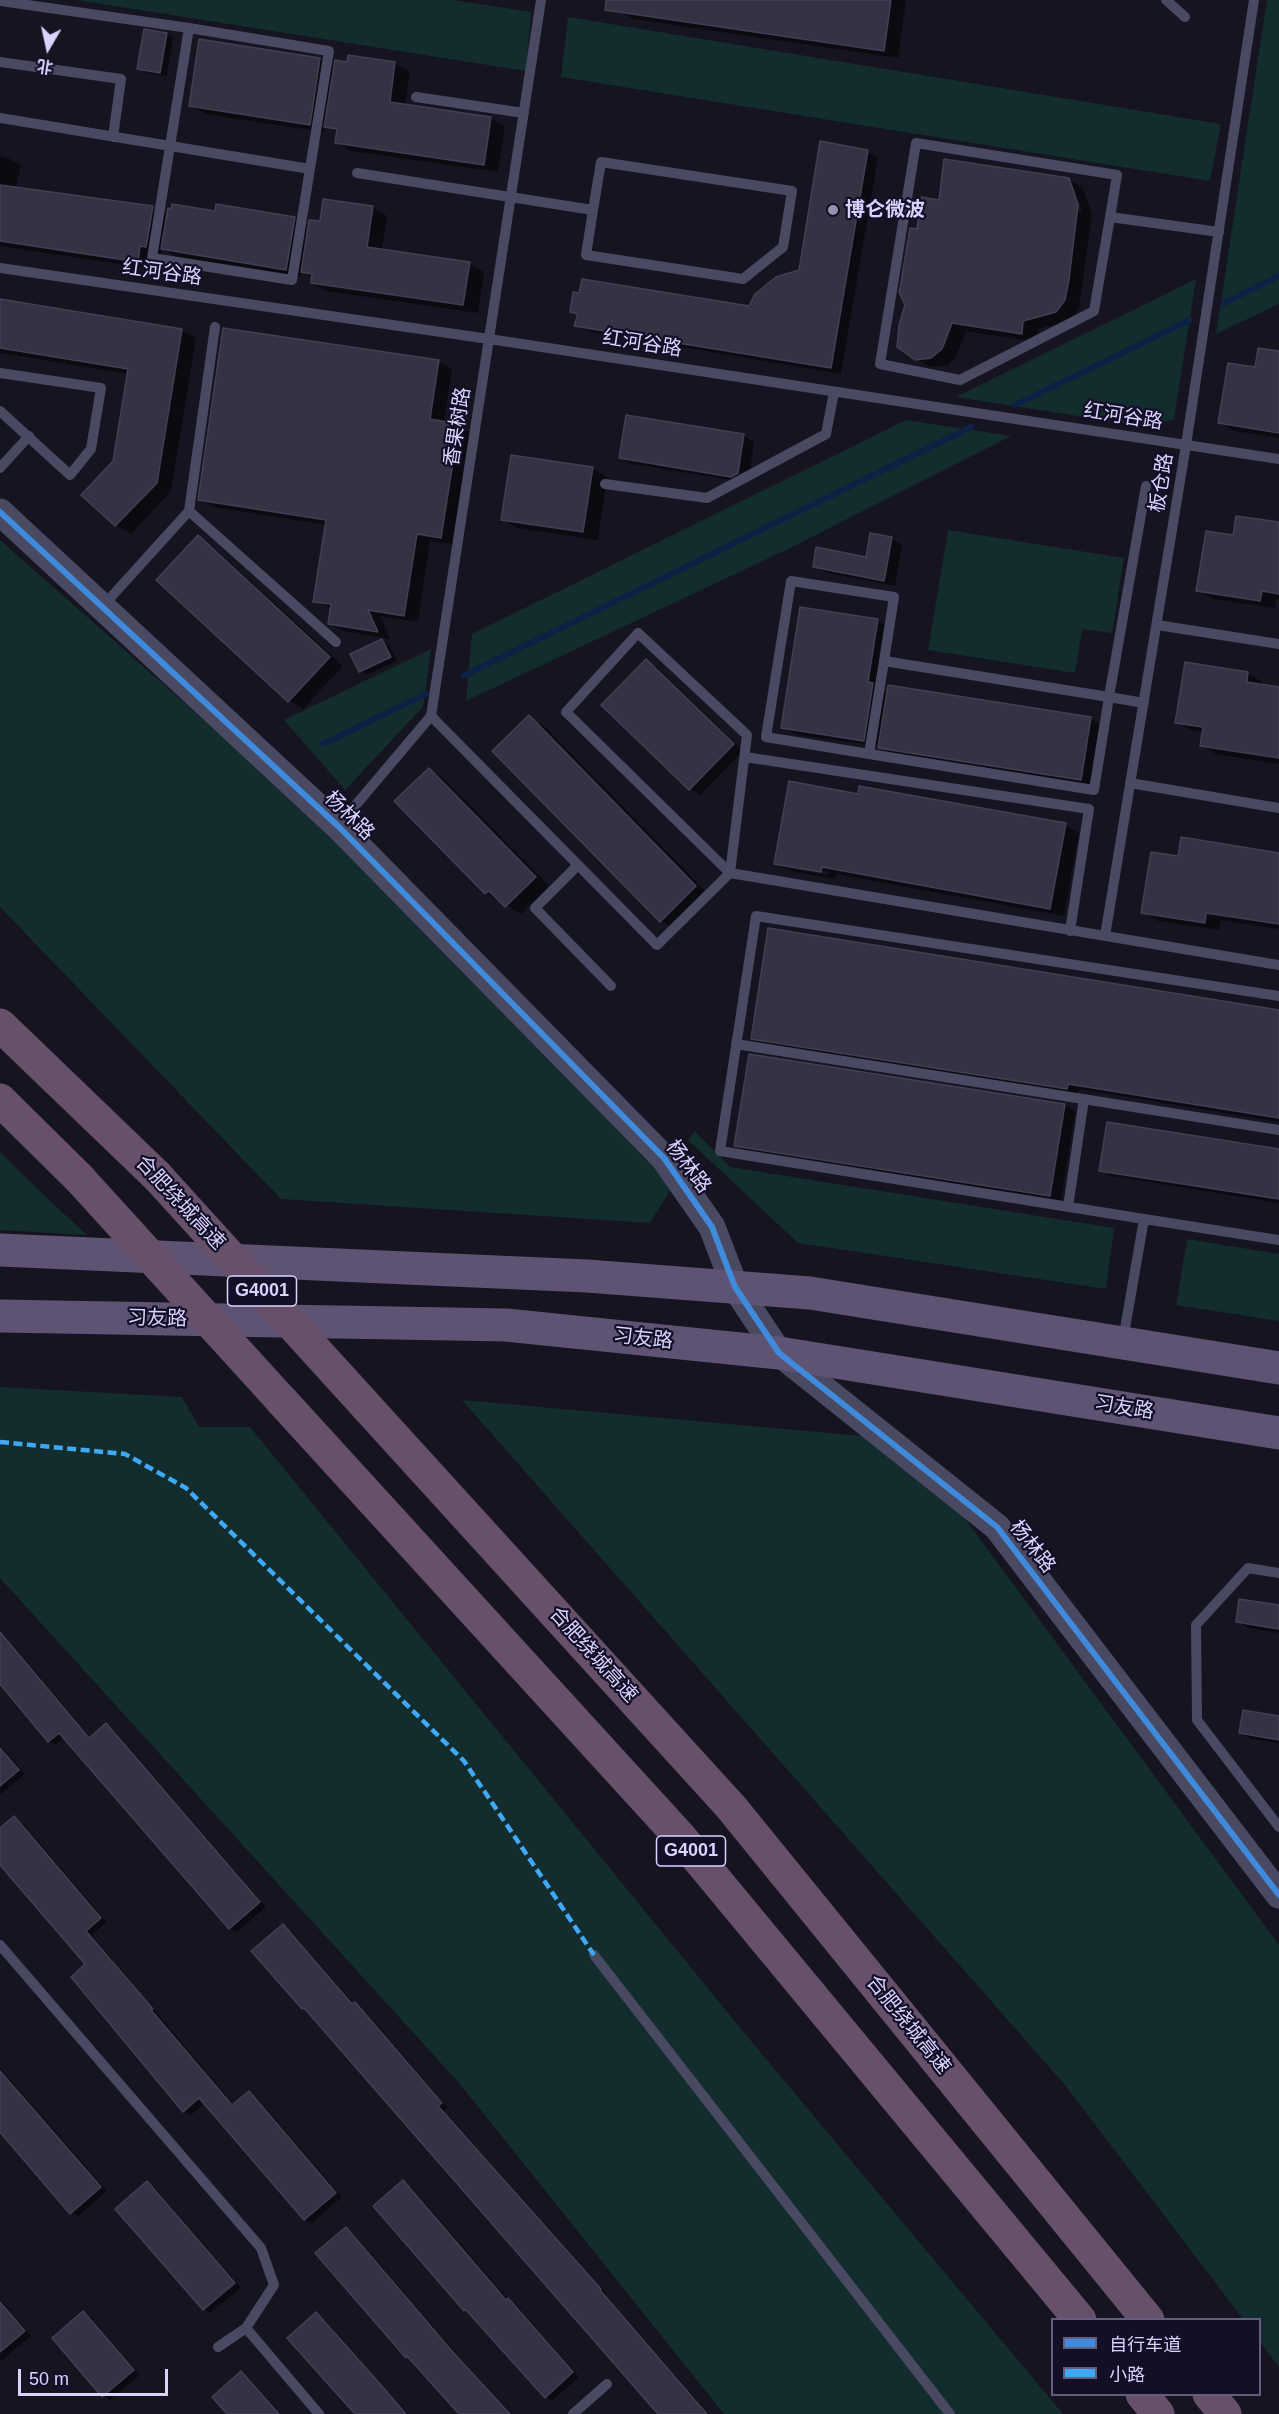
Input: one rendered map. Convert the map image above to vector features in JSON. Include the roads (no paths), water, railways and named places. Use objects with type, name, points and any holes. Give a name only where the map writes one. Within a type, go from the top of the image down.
[{"type":"highway","name":"合肥绕城高速","points":[[0,1025],[157,1176],[731,1807],[1147,2318]]},
{"type":"highway","name":"G4001","points":[[0,1100],[80,1178],[681,1838],[1079,2318]]},
{"type":"highway","points":[[1144,2396],[1158,2414]]},
{"type":"highway","points":[[1211,2396],[1225,2414]]},
{"type":"main road","points":[[0,1250],[587,1276],[810,1293],[1279,1368]]},
{"type":"main road","name":"习友路","points":[[0,1316],[506,1325],[779,1353],[1279,1433]]},
{"type":"street","name":"杨林路","points":[[0,512],[338,826],[664,1158],[712,1227],[735,1287],[779,1353],[997,1527],[1279,1895]]},
{"type":"lane","name":"香果树路","points":[[432,716],[541,0]]},
{"type":"lane","points":[[1166,0],[1185,17]]},
{"type":"lane","name":"板仓路","points":[[1105,936],[1186,445],[1254,0]]},
{"type":"lane","points":[[0,1],[189,28],[329,51],[292,280],[152,258],[189,28]]},
{"type":"lane","points":[[0,62],[121,79],[113,136]]},
{"type":"lane","points":[[416,97],[524,113]]},
{"type":"lane","points":[[0,118],[310,169]]},
{"type":"lane","points":[[916,143],[1117,175],[1110,217],[1094,312],[960,380],[880,364],[916,143]]},
{"type":"lane","points":[[602,162],[792,191],[783,247],[742,279],[586,255],[593,210],[602,162]]},
{"type":"lane","points":[[357,173],[593,210]]},
{"type":"lane","points":[[1110,217],[1219,232]]},
{"type":"lane","name":"红河谷路","points":[[0,268],[489,339],[1279,459]]},
{"type":"lane","points":[[102,608],[189,511],[215,327]]},
{"type":"lane","points":[[0,373],[101,388],[91,449],[70,475],[0,411]]},
{"type":"lane","points":[[605,484],[707,498],[826,434],[834,392]]},
{"type":"lane","points":[[0,468],[29,436]]},
{"type":"lane","points":[[868,754],[894,597],[791,581],[766,737],[868,754],[1094,790],[1146,486]]},
{"type":"lane","points":[[189,511],[336,642]]},
{"type":"lane","points":[[1156,625],[1279,644]]},
{"type":"lane","points":[[338,826],[432,716],[657,945],[730,873],[747,735],[638,633],[566,712],[730,873],[1279,965]]},
{"type":"lane","points":[[884,661],[1144,703]]},
{"type":"lane","points":[[745,758],[1089,809],[1070,931]]},
{"type":"lane","points":[[1130,783],[1279,808]]},
{"type":"lane","points":[[578,865],[535,908],[611,986]]},
{"type":"lane","points":[[1279,996],[756,916],[720,1151],[1279,1240]]},
{"type":"lane","points":[[736,1044],[1279,1130]]},
{"type":"lane","points":[[1068,1207],[1084,1099]]},
{"type":"lane","points":[[1122,1343],[1144,1219]]},
{"type":"lane","points":[[1279,1573],[1248,1568],[1196,1625],[1197,1720],[1279,1827]]},
{"type":"lane","points":[[0,1945],[261,2248],[274,2285],[246,2328],[218,2348]]},
{"type":"lane","points":[[594,1955],[950,2414]]},
{"type":"lane","points":[[246,2328],[319,2414]]},
{"type":"lane","points":[[573,2414],[608,2384]]},
{"type":"waterway","points":[[1224,303],[1279,276]]},
{"type":"waterway","points":[[1015,405],[1190,320]]},
{"type":"waterway","points":[[463,676],[971,427]]},
{"type":"waterway","points":[[323,744],[426,694]]},
{"type":"place","name":"博仑微波","points":[[833,210]]}]
